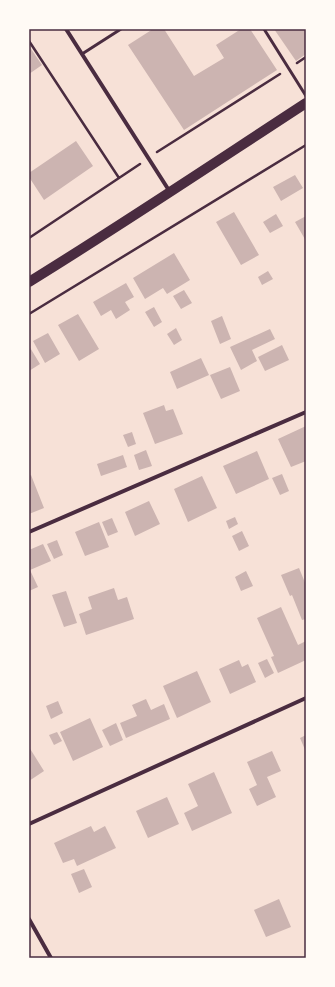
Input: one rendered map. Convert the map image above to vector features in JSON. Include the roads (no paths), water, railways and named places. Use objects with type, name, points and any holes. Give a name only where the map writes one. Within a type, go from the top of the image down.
[{"type":"main road","points":[[29,282],[306,103]]},
{"type":"street","points":[[66,29],[170,192]]},
{"type":"street","points":[[29,532],[306,412]]},
{"type":"street","points":[[29,824],[306,698]]},
{"type":"street","points":[[29,919],[51,958]]},
{"type":"lane","points":[[82,54],[121,29]]},
{"type":"lane","points":[[264,29],[306,96]]}]
